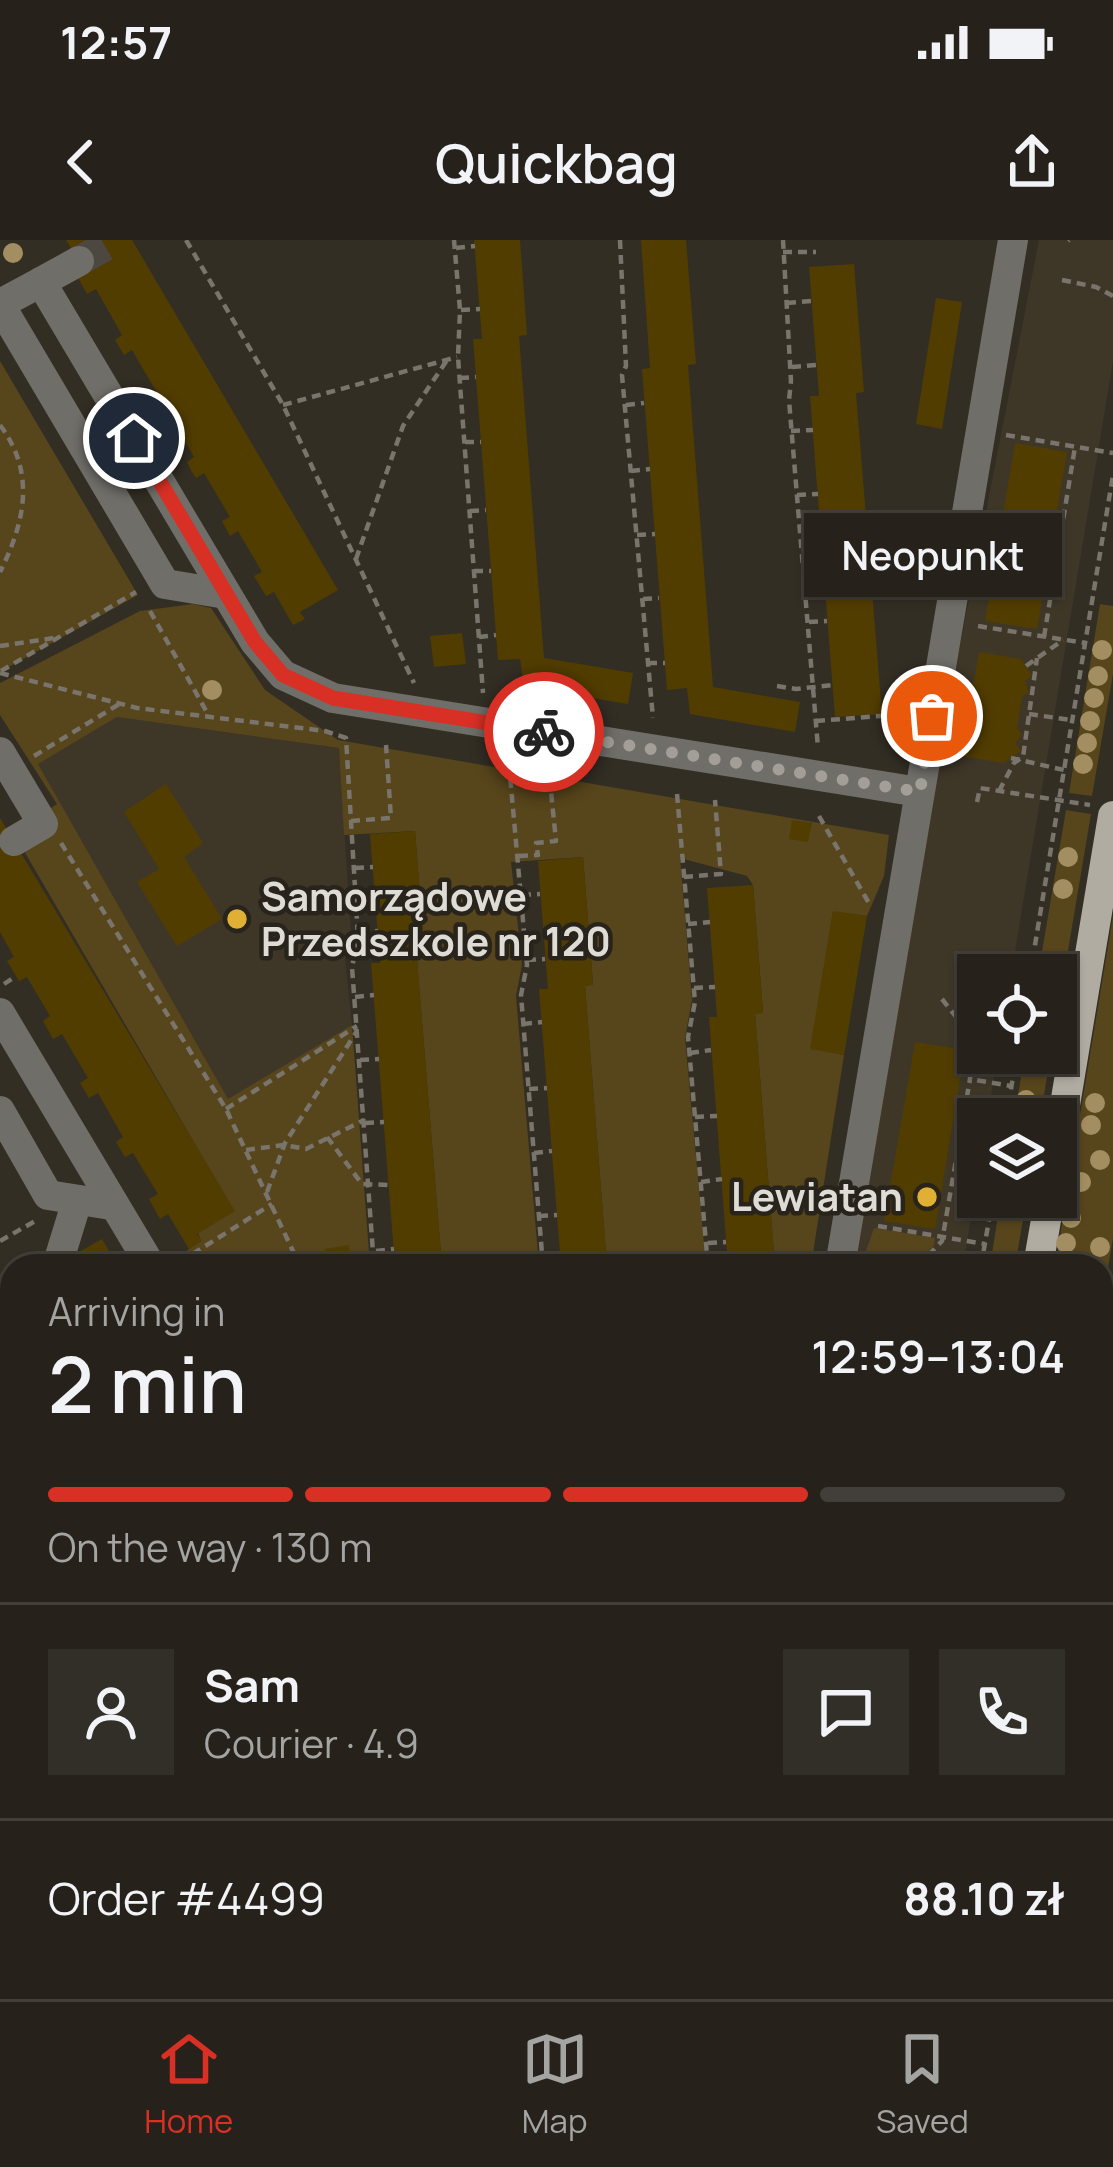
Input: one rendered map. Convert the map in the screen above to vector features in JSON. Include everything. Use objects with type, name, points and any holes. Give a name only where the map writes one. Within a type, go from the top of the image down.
[{"type":"main road","points":[[1065,1098],[1106,811]]},
{"type":"main road","points":[[1040,1254],[1046,1218]]},
{"type":"street","points":[[842,1254],[1013,240]]},
{"type":"street","points":[[79,261],[0,304],[164,584],[226,594]]},
{"type":"street","points":[[41,282],[255,642],[283,675],[333,698],[920,792]]},
{"type":"street","points":[[6,761],[43,824],[14,841]]},
{"type":"street","points":[[2,999],[111,1205],[143,1254]]},
{"type":"street","points":[[0,1111],[48,1195],[111,1205]]},
{"type":"street","points":[[61,1254],[77,1202]]},
{"type":"path","points":[[186,240],[283,405],[419,694]]},
{"type":"path","points":[[620,240],[625,405],[654,730]]},
{"type":"path","points":[[783,240],[791,431],[819,760]]},
{"type":"path","points":[[475,246],[454,244],[484,704]]},
{"type":"path","points":[[783,252],[816,252]]},
{"type":"path","points":[[1062,280],[1113,296]]},
{"type":"path","points":[[786,303],[812,301]]},
{"type":"path","points":[[460,310],[480,309]]},
{"type":"path","points":[[283,405],[458,357]]},
{"type":"path","points":[[356,559],[404,426],[448,360]]},
{"type":"path","points":[[790,367],[817,365]]},
{"type":"path","points":[[460,379],[476,377]]},
{"type":"path","points":[[625,405],[644,404]]},
{"type":"path","points":[[0,424],[24,477],[26,496],[21,522],[0,572]]},
{"type":"path","points":[[791,431],[813,430]]},
{"type":"path","points":[[982,430],[1113,453]]},
{"type":"path","points":[[465,442],[481,442]]},
{"type":"path","points":[[1044,637],[1075,447]]},
{"type":"path","points":[[631,471],[650,469]]},
{"type":"path","points":[[1034,954],[1113,475]]},
{"type":"path","points":[[796,496],[818,494]]},
{"type":"path","points":[[470,511],[486,510]]},
{"type":"path","points":[[636,535],[655,534]]},
{"type":"path","points":[[802,560],[823,559]]},
{"type":"path","points":[[474,571],[491,571]]},
{"type":"path","points":[[0,672],[138,590]]},
{"type":"path","points":[[643,599],[659,598]]},
{"type":"path","points":[[148,608],[210,717]]},
{"type":"path","points":[[808,622],[827,621]]},
{"type":"path","points":[[949,621],[1085,643]]},
{"type":"path","points":[[479,637],[496,635]]},
{"type":"path","points":[[0,646],[56,638]]},
{"type":"path","points":[[1026,666],[1064,640]]},
{"type":"path","points":[[999,791],[1014,760],[1022,757],[1037,658]]},
{"type":"path","points":[[648,664],[665,663]]},
{"type":"path","points":[[0,672],[122,704],[325,731],[346,738],[358,932],[352,967],[373,1254]]},
{"type":"path","points":[[777,686],[833,685]]},
{"type":"path","points":[[6,761],[122,704]]},
{"type":"path","points":[[816,722],[919,712]]},
{"type":"path","points":[[1029,714],[1073,720]]},
{"type":"path","points":[[351,821],[391,818],[386,745]]},
{"type":"path","points":[[1014,760],[1064,770]]},
{"type":"path","points":[[508,764],[526,960],[521,995],[542,1254]]},
{"type":"path","points":[[517,856],[538,855],[536,843],[556,841],[548,772]]},
{"type":"path","points":[[977,802],[980,788],[1106,811]]},
{"type":"path","points":[[677,794],[694,988],[690,1053],[707,1254]]},
{"type":"path","points":[[684,877],[721,874],[715,800]]},
{"type":"path","points":[[819,816],[879,921]]},
{"type":"path","points":[[43,824],[57,836],[226,1109],[295,1254]]},
{"type":"path","points":[[354,868],[373,867]]},
{"type":"path","points":[[520,895],[540,894]]},
{"type":"path","points":[[688,924],[710,922]]},
{"type":"path","points":[[358,932],[378,931]]},
{"type":"path","points":[[526,960],[545,959]]},
{"type":"path","points":[[2,999],[16,976]]},
{"type":"path","points":[[694,988],[715,987]]},
{"type":"path","points":[[354,997],[374,995]]},
{"type":"path","points":[[928,1254],[943,1236],[975,1025],[957,1018],[942,999]]},
{"type":"path","points":[[523,1024],[542,1022]]},
{"type":"path","points":[[226,1109],[357,1029]]},
{"type":"path","points":[[267,1192],[284,1145],[357,1029]]},
{"type":"path","points":[[690,1053],[711,1050]]},
{"type":"path","points":[[359,1060],[379,1059]]},
{"type":"path","points":[[1010,1098],[1014,1074]]},
{"type":"path","points":[[970,1079],[1012,1086]]},
{"type":"path","points":[[528,1089],[547,1088]]},
{"type":"path","points":[[695,1117],[717,1117]]},
{"type":"path","points":[[246,1150],[284,1145],[307,1149],[364,1122],[384,1122]]},
{"type":"path","points":[[327,1137],[368,1187]]},
{"type":"path","points":[[533,1153],[552,1151]]},
{"type":"path","points":[[700,1182],[722,1179]]},
{"type":"path","points":[[368,1187],[389,1185]]},
{"type":"path","points":[[192,1254],[272,1204]]},
{"type":"path","points":[[538,1216],[557,1215]]},
{"type":"path","points":[[983,1254],[989,1218]]},
{"type":"path","points":[[848,1221],[985,1244]]},
{"type":"path","points":[[706,1243],[726,1242]]},
{"type":"path","points":[[373,1251],[394,1250]]},
{"type":"shaded area","points":[[1039,240],[1113,240],[1113,361],[1014,954],[957,954],[957,1074],[994,1074],[990,1098],[957,1098],[957,1218],[971,1218],[965,1254],[855,1254],[936,769]]},
{"type":"shaded area","points":[[0,361],[138,595],[0,672]]},
{"type":"shaded area","points":[[193,604],[211,608],[265,690],[338,740],[889,835],[884,876],[867,916],[833,912],[811,1048],[844,1055],[813,1254],[774,1254],[755,1014],[763,1012],[753,885],[747,876],[680,858],[692,1000],[685,1038],[705,1254],[606,1254],[585,986],[593,984],[583,857],[511,862],[522,965],[516,996],[538,1254],[441,1254],[417,960],[425,958],[415,831],[344,835],[339,748],[117,717],[38,764],[228,1099],[352,1025],[369,1254],[182,1254],[201,1241],[198,1233],[234,1211],[20,844],[41,815],[57,804],[0,715],[0,683],[140,611]]},
{"type":"shaded area","points":[[1100,604],[1113,606],[1113,674],[1092,796],[1069,793]]},
{"type":"shaded area","name":"Samorządowe Przedszkole nr 120","points":[[117,717],[339,748],[351,936],[345,959],[352,1025],[228,1100],[37,764]]},
{"type":"shaded area","points":[[1066,810],[1091,814],[1067,954],[1042,954]]},
{"type":"shaded area","points":[[1113,916],[1113,1238],[1110,1254],[1057,1254],[1063,1218],[1077,1218],[1077,1133]]},
{"type":"shaded area","points":[[1022,1074],[1048,1074],[1044,1098],[1018,1098]]},
{"type":"shaded area","points":[[998,1218],[1023,1218],[1017,1254],[992,1254]]},
{"type":"shaded area","points":[[874,1228],[935,1238],[925,1254],[865,1254]]},
{"type":"building","points":[[66,240],[132,240],[338,590],[300,612],[305,619],[293,625],[274,592],[266,596],[254,576],[262,572],[238,531],[230,536],[222,521],[230,517],[204,473],[196,478],[192,472],[187,462],[194,457],[169,413],[161,418],[152,403],[160,398],[132,350],[124,355],[115,340],[122,335],[96,289],[87,294],[78,278],[87,273]]},
{"type":"building","points":[[474,240],[520,240],[527,335],[519,336],[544,658],[633,673],[628,704],[524,687],[520,659],[498,660],[473,339],[482,339]]},
{"type":"building","points":[[641,240],[686,240],[696,364],[688,365],[713,687],[800,702],[795,732],[690,714],[687,688],[667,690],[642,369],[650,368]]},
{"type":"building","points":[[854,264],[864,392],[856,393],[882,714],[835,717],[810,396],[819,396],[809,267]]},
{"type":"building","points":[[936,298],[962,302],[942,429],[916,424]]},
{"type":"building","points":[[1015,443],[1067,452],[1037,629],[985,621]]},
{"type":"building","points":[[462,633],[466,664],[434,667],[430,636]]},
{"type":"building","points":[[979,652],[1021,659],[1032,676],[1025,681],[1029,692],[1022,697],[1017,728],[1022,735],[1015,743],[1021,751],[1003,763],[961,756]]},
{"type":"building","points":[[166,784],[203,843],[184,857],[222,919],[177,946],[137,882],[159,869],[124,812]]},
{"type":"building","points":[[0,818],[235,1211],[197,1234],[202,1241],[189,1249],[168,1214],[160,1219],[149,1199],[158,1194],[133,1153],[125,1157],[116,1142],[123,1137],[98,1093],[89,1098],[80,1083],[88,1078],[62,1034],[53,1039],[43,1021],[50,1016],[27,977],[19,981],[7,961],[14,957],[0,932]]},
{"type":"building","points":[[792,820],[812,823],[808,842],[789,839]]},
{"type":"building","points":[[415,831],[425,959],[417,960],[441,1254],[394,1254],[371,963],[380,963],[370,834]]},
{"type":"building","points":[[583,857],[593,985],[585,986],[606,1254],[560,1254],[539,989],[548,989],[538,861]]},
{"type":"building","points":[[753,885],[763,1013],[755,1014],[774,1254],[727,1254],[709,1017],[717,1017],[707,888]]},
{"type":"building","points":[[833,911],[867,916],[844,1055],[810,1049]]},
{"type":"building","points":[[915,1042],[957,1049],[957,1074],[961,1074],[935,1229],[884,1221]]},
{"type":"building","points":[[102,1239],[111,1254],[80,1254]]},
{"type":"building","points":[[349,1245],[350,1254],[326,1254],[325,1249]]},
{"type":"tunnel","points":[[79,261],[116,240]]},
{"type":"way so far","points":[[544,732],[920,792],[932,716]]},
{"type":"place","name":"Neopunkt","points":[[932,716]]},
{"type":"place","name":"Samorządowe Przedszkole nr 120","points":[[237,919]]},
{"type":"place","name":"Lewiatan","points":[[927,1197]]},
{"type":"route","points":[[134,438],[255,642],[283,675],[333,698],[544,732]]}]
